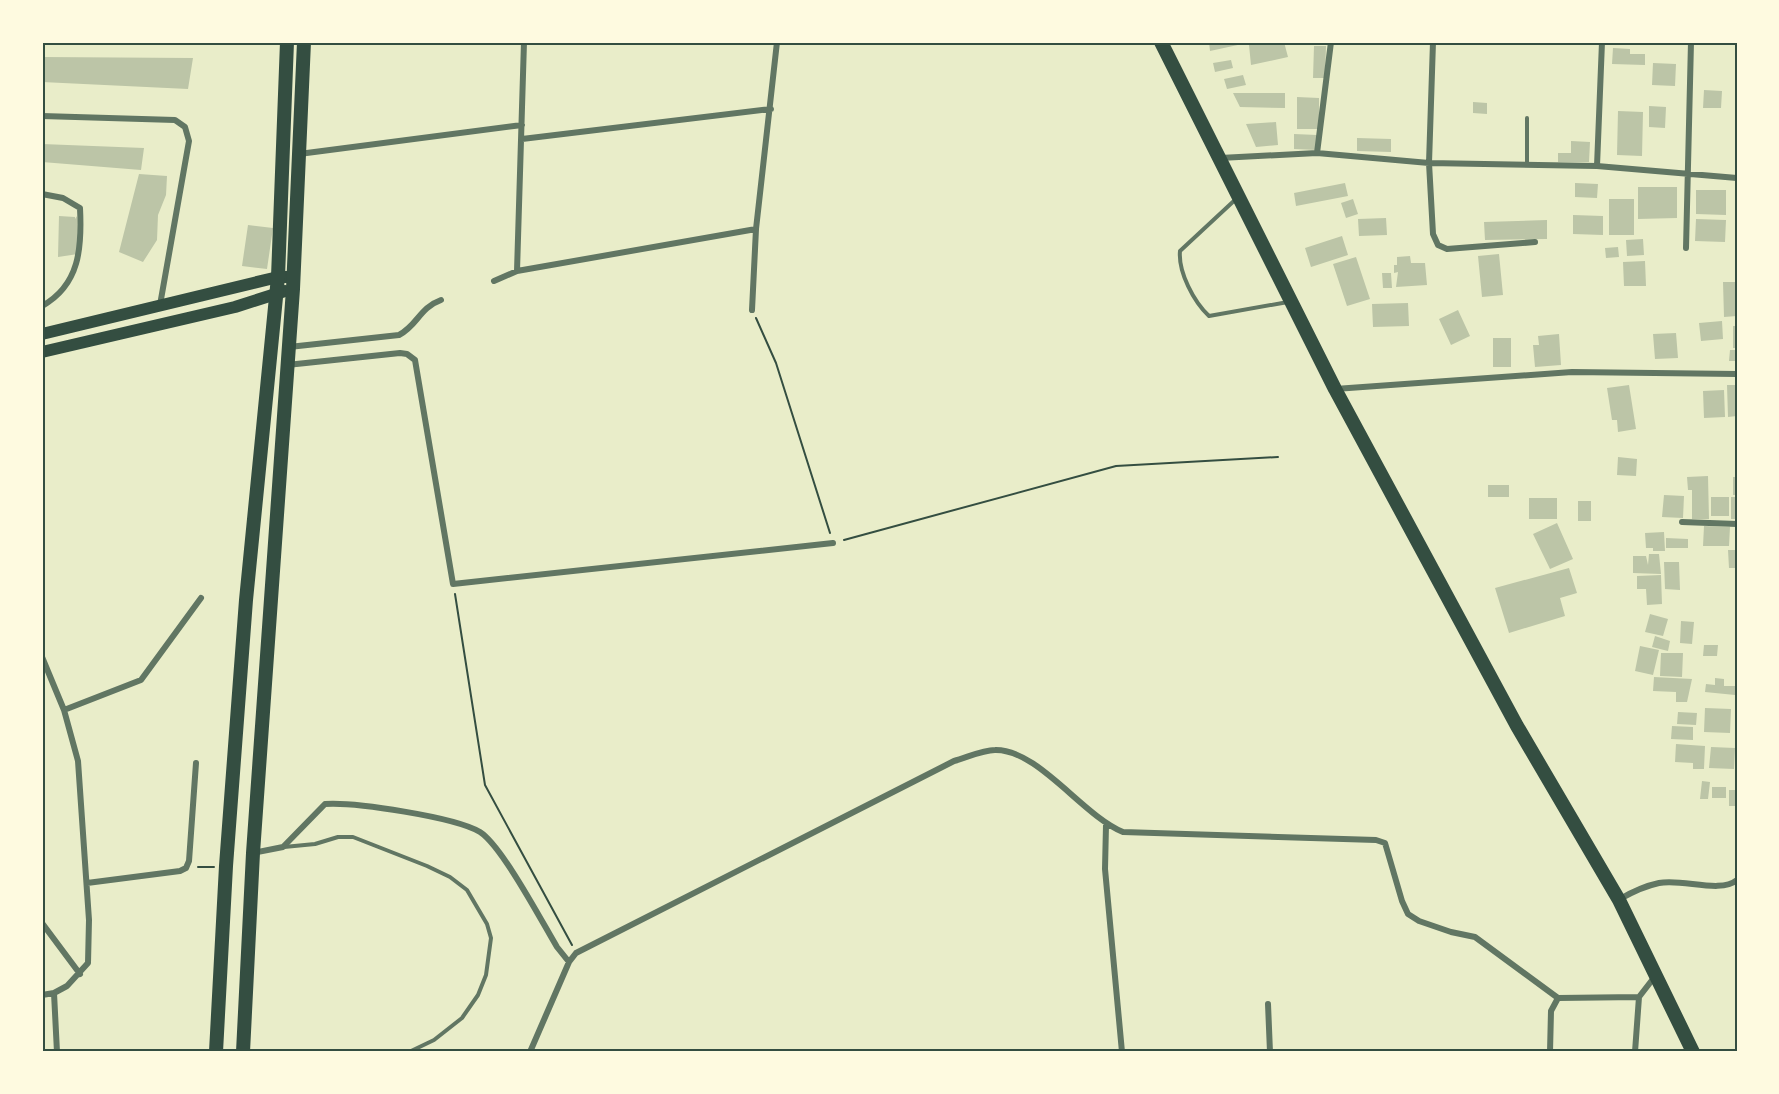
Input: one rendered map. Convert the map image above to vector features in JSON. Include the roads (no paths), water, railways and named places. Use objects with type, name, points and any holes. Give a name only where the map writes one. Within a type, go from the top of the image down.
[{"type":"main road","points":[[216,1052],[226,866],[246,600],[278,278],[287,42]]},
{"type":"main road","points":[[243,1052],[253,853],[293,283],[304,42]]},
{"type":"main road","points":[[1161,42],[1335,389],[1518,726],[1619,900],[1693,1052]]},
{"type":"main road","points":[[42,334],[278,278],[293,283]]},
{"type":"main road","points":[[42,352],[235,307],[276,293],[293,283]]},
{"type":"street","points":[[517,271],[524,42]]},
{"type":"street","points":[[752,310],[756,229],[777,42]]},
{"type":"street","points":[[1317,153],[1331,42]]},
{"type":"street","points":[[1433,42],[1429,163],[1433,234],[1438,245],[1447,249],[1535,242]]},
{"type":"street","points":[[1597,166],[1602,42]]},
{"type":"street","points":[[1686,248],[1691,42]]},
{"type":"street","points":[[522,139],[771,109]]},
{"type":"street","points":[[42,116],[175,120],[185,127],[189,141],[159,307]]},
{"type":"street","points":[[298,154],[522,125]]},
{"type":"street","points":[[1219,158],[1317,153],[1429,163],[1597,166],[1737,178]]},
{"type":"street","points":[[42,194],[63,198],[81,208],[82,244],[78,267],[57,298],[42,306]]},
{"type":"street","points":[[494,282],[517,271],[756,229]]},
{"type":"street","points":[[288,347],[399,335],[410,329],[420,312],[441,300]]},
{"type":"street","points":[[287,365],[400,353],[407,354],[415,360],[453,584],[833,543]]},
{"type":"street","points":[[1335,389],[1572,372],[1737,374]]},
{"type":"street","points":[[1682,522],[1737,524]]},
{"type":"street","points":[[64,710],[141,680],[201,598]]},
{"type":"street","points":[[42,657],[64,710],[78,761],[89,920],[88,963],[80,974],[54,993],[42,995]]},
{"type":"street","points":[[530,1052],[569,962],[576,953],[954,761],[995,750],[1029,759],[1106,825],[1123,832],[1156,835],[1376,840],[1385,843],[1408,914],[1419,921],[1475,937],[1558,998],[1639,997]]},
{"type":"street","points":[[87,883],[180,871],[186,868],[189,861],[196,763]]},
{"type":"street","points":[[253,853],[283,847],[326,804],[340,803],[416,815],[480,832],[503,861],[557,948],[569,962]]},
{"type":"street","points":[[1106,825],[1105,868],[1122,1052]]},
{"type":"street","points":[[1619,900],[1635,890],[1660,883],[1686,881],[1721,887],[1730,886],[1737,880]]},
{"type":"street","points":[[42,923],[80,974]]},
{"type":"street","points":[[1635,1052],[1639,997],[1656,974]]},
{"type":"street","points":[[54,993],[57,1052]]},
{"type":"street","points":[[1550,1052],[1551,1011],[1558,998]]},
{"type":"street","points":[[1268,1004],[1270,1052]]},
{"type":"lane","points":[[1527,118],[1527,166]]},
{"type":"lane","points":[[1239,197],[1180,251],[1179,263],[1192,291],[1202,309],[1209,316],[1291,301]]},
{"type":"lane","points":[[283,847],[315,844],[338,837],[353,837],[427,866],[450,877],[467,890],[487,924],[491,938],[486,975],[478,995],[462,1018],[434,1040],[409,1052]]}]
